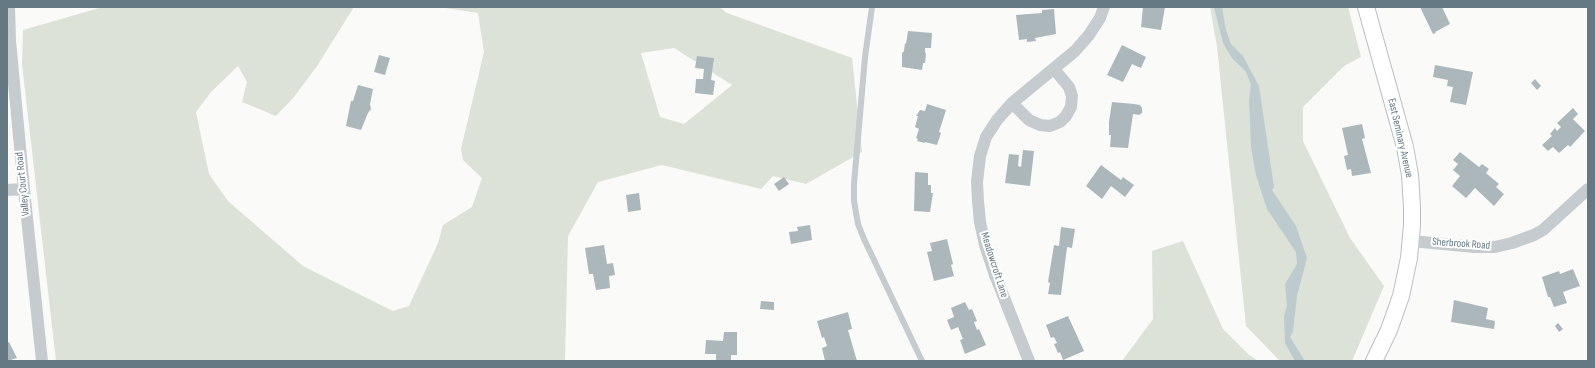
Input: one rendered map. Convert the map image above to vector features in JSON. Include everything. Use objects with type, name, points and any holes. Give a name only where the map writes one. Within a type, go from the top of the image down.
[{"type":"street","name":"Valley Court Road","points":[[9,7],[10,41],[42,361]]},
{"type":"street","name":"Meadowcroft Lane","points":[[1029,361],[985,245],[980,222],[978,201],[977,182],[980,156],[986,138],[997,120],[1012,103],[1075,51],[1090,35],[1100,18],[1104,7]]},
{"type":"street","name":"East Seminary Avenue","points":[[1366,7],[1408,161],[1412,208],[1411,241],[1405,278],[1389,330],[1374,361]]},
{"type":"street","points":[[1012,103],[1029,120],[1040,125],[1050,126],[1060,122],[1066,116],[1071,107],[1072,96],[1069,87],[1054,69]]},
{"type":"street","name":"Sherbrook Road","points":[[1411,241],[1475,247],[1495,247],[1512,243],[1543,230],[1588,188]]},
{"type":"street","points":[[7,190],[24,189]]},
{"type":"lane","points":[[872,7],[862,88],[854,184],[854,201],[858,224],[864,240],[922,361]]},
{"type":"shaded area","points":[[103,7],[354,7],[317,66],[294,97],[276,116],[242,102],[247,82],[238,66],[211,92],[196,112],[209,174],[228,201],[303,266],[393,311],[409,306],[438,243],[443,225],[472,207],[482,178],[463,160],[461,149],[484,52],[478,13],[439,7],[719,7],[727,13],[852,58],[862,152],[806,184],[773,176],[761,189],[662,165],[598,182],[568,236],[565,361],[56,361],[22,64],[23,30]],"holes":[[[674,48],[732,85],[684,124],[660,117],[641,53]]]},
{"type":"shaded area","points":[[1210,7],[1348,7],[1361,57],[1344,66],[1303,107],[1303,141],[1350,238],[1384,286],[1352,361],[1280,361],[1246,326],[1217,47]]},
{"type":"shaded area","points":[[1214,7],[1222,7],[1226,30],[1231,44],[1243,56],[1259,86],[1274,187],[1272,190],[1296,226],[1307,258],[1297,296],[1293,331],[1290,337],[1305,361],[1295,361],[1285,343],[1284,316],[1287,305],[1285,284],[1297,264],[1296,252],[1267,209],[1256,175],[1251,147],[1249,100],[1251,85],[1246,72],[1232,58],[1223,43]]},
{"type":"shaded area","points":[[1183,241],[1223,329],[1248,354],[1258,361],[1122,361],[1153,319],[1152,251]]},
{"type":"building","points":[[1143,7],[1165,7],[1161,30],[1141,27]]},
{"type":"building","points":[[1420,7],[1442,7],[1450,24],[1433,34]]},
{"type":"building","points":[[1054,9],[1056,34],[1035,38],[1036,41],[1027,42],[1027,39],[1019,40],[1016,15],[1042,13],[1042,10]]},
{"type":"building","points":[[908,31],[932,33],[931,48],[925,48],[925,63],[923,63],[922,70],[902,67],[902,53],[904,51],[905,43],[906,44]]},
{"type":"building","points":[[1122,45],[1146,57],[1141,68],[1132,64],[1123,82],[1107,75]]},
{"type":"building","points":[[379,55],[390,58],[385,75],[374,72]]},
{"type":"building","points":[[697,56],[714,58],[711,80],[715,81],[713,95],[695,93],[696,79],[703,79],[704,69],[695,68]]},
{"type":"building","points":[[1435,65],[1473,72],[1466,105],[1450,102],[1453,87],[1447,86],[1448,80],[1433,77]]},
{"type":"building","points":[[1535,79],[1541,86],[1537,90],[1531,83]]},
{"type":"building","points":[[358,85],[373,89],[370,104],[371,109],[361,130],[346,126],[351,101],[353,101]]},
{"type":"building","points":[[1112,102],[1140,105],[1142,108],[1142,113],[1139,115],[1133,114],[1128,148],[1110,147],[1111,135],[1109,135],[1109,122]]},
{"type":"building","points":[[927,104],[946,110],[939,132],[941,133],[937,145],[917,141],[918,139],[916,138],[919,129],[915,127],[918,116],[916,116],[920,110],[925,111]]},
{"type":"building","points":[[1573,108],[1578,114],[1573,119],[1585,131],[1570,147],[1568,145],[1559,153],[1553,147],[1548,151],[1542,145],[1552,136],[1550,134],[1555,128],[1557,131],[1561,127],[1557,123]]},
{"type":"building","points":[[1362,124],[1365,138],[1362,139],[1371,173],[1352,176],[1351,169],[1347,170],[1344,156],[1348,155],[1342,128]]},
{"type":"building","points":[[1023,150],[1034,151],[1030,186],[1005,183],[1009,154],[1019,155],[1018,166],[1021,167]]},
{"type":"building","points":[[1460,152],[1479,167],[1482,164],[1489,169],[1486,173],[1499,184],[1496,187],[1504,194],[1494,206],[1475,188],[1466,198],[1452,186],[1460,176],[1453,170],[1458,164],[1453,160]]},
{"type":"building","points":[[1101,165],[1121,180],[1123,177],[1134,185],[1125,197],[1111,186],[1102,199],[1086,186]]},
{"type":"building","points":[[915,172],[928,173],[928,185],[931,185],[931,193],[933,193],[930,212],[914,211]]},
{"type":"building","points":[[784,177],[789,184],[779,191],[774,184]]},
{"type":"building","points":[[639,193],[641,210],[628,212],[626,195]]},
{"type":"building","points":[[810,225],[812,240],[791,244],[789,232],[798,231],[797,227]]},
{"type":"building","points":[[1061,227],[1075,229],[1072,248],[1067,247],[1061,295],[1048,294],[1050,283],[1048,282],[1054,245],[1059,246]]},
{"type":"building","points":[[947,239],[953,264],[951,265],[954,276],[934,281],[927,252],[932,251],[930,243]]},
{"type":"building","points":[[604,245],[607,264],[613,263],[615,275],[609,276],[610,288],[596,290],[593,274],[589,274],[585,248]]},
{"type":"building","points":[[1573,269],[1580,286],[1563,292],[1567,303],[1554,307],[1550,297],[1548,297],[1542,277],[1559,271],[1560,274]]},
{"type":"building","points":[[1454,300],[1488,308],[1486,319],[1495,321],[1494,329],[1451,322]]},
{"type":"building","points":[[761,301],[774,302],[774,310],[760,309]]},
{"type":"building","points":[[965,302],[969,310],[972,309],[977,321],[974,322],[977,330],[979,329],[986,345],[965,354],[960,340],[963,339],[958,327],[951,330],[947,320],[954,317],[951,308]]},
{"type":"building","points":[[848,312],[852,329],[848,330],[857,361],[825,361],[822,348],[827,346],[824,337],[822,338],[817,321]]},
{"type":"building","points":[[1068,316],[1084,351],[1063,360],[1060,352],[1058,353],[1054,344],[1057,343],[1054,337],[1051,338],[1046,325]]},
{"type":"building","points":[[1558,323],[1563,329],[1559,332],[1555,326]]},
{"type":"building","points":[[724,332],[737,332],[737,355],[731,355],[731,361],[716,361],[716,354],[705,354],[706,340],[723,341]]},
{"type":"building","points":[[9,342],[17,358],[7,361],[7,343]]}]
